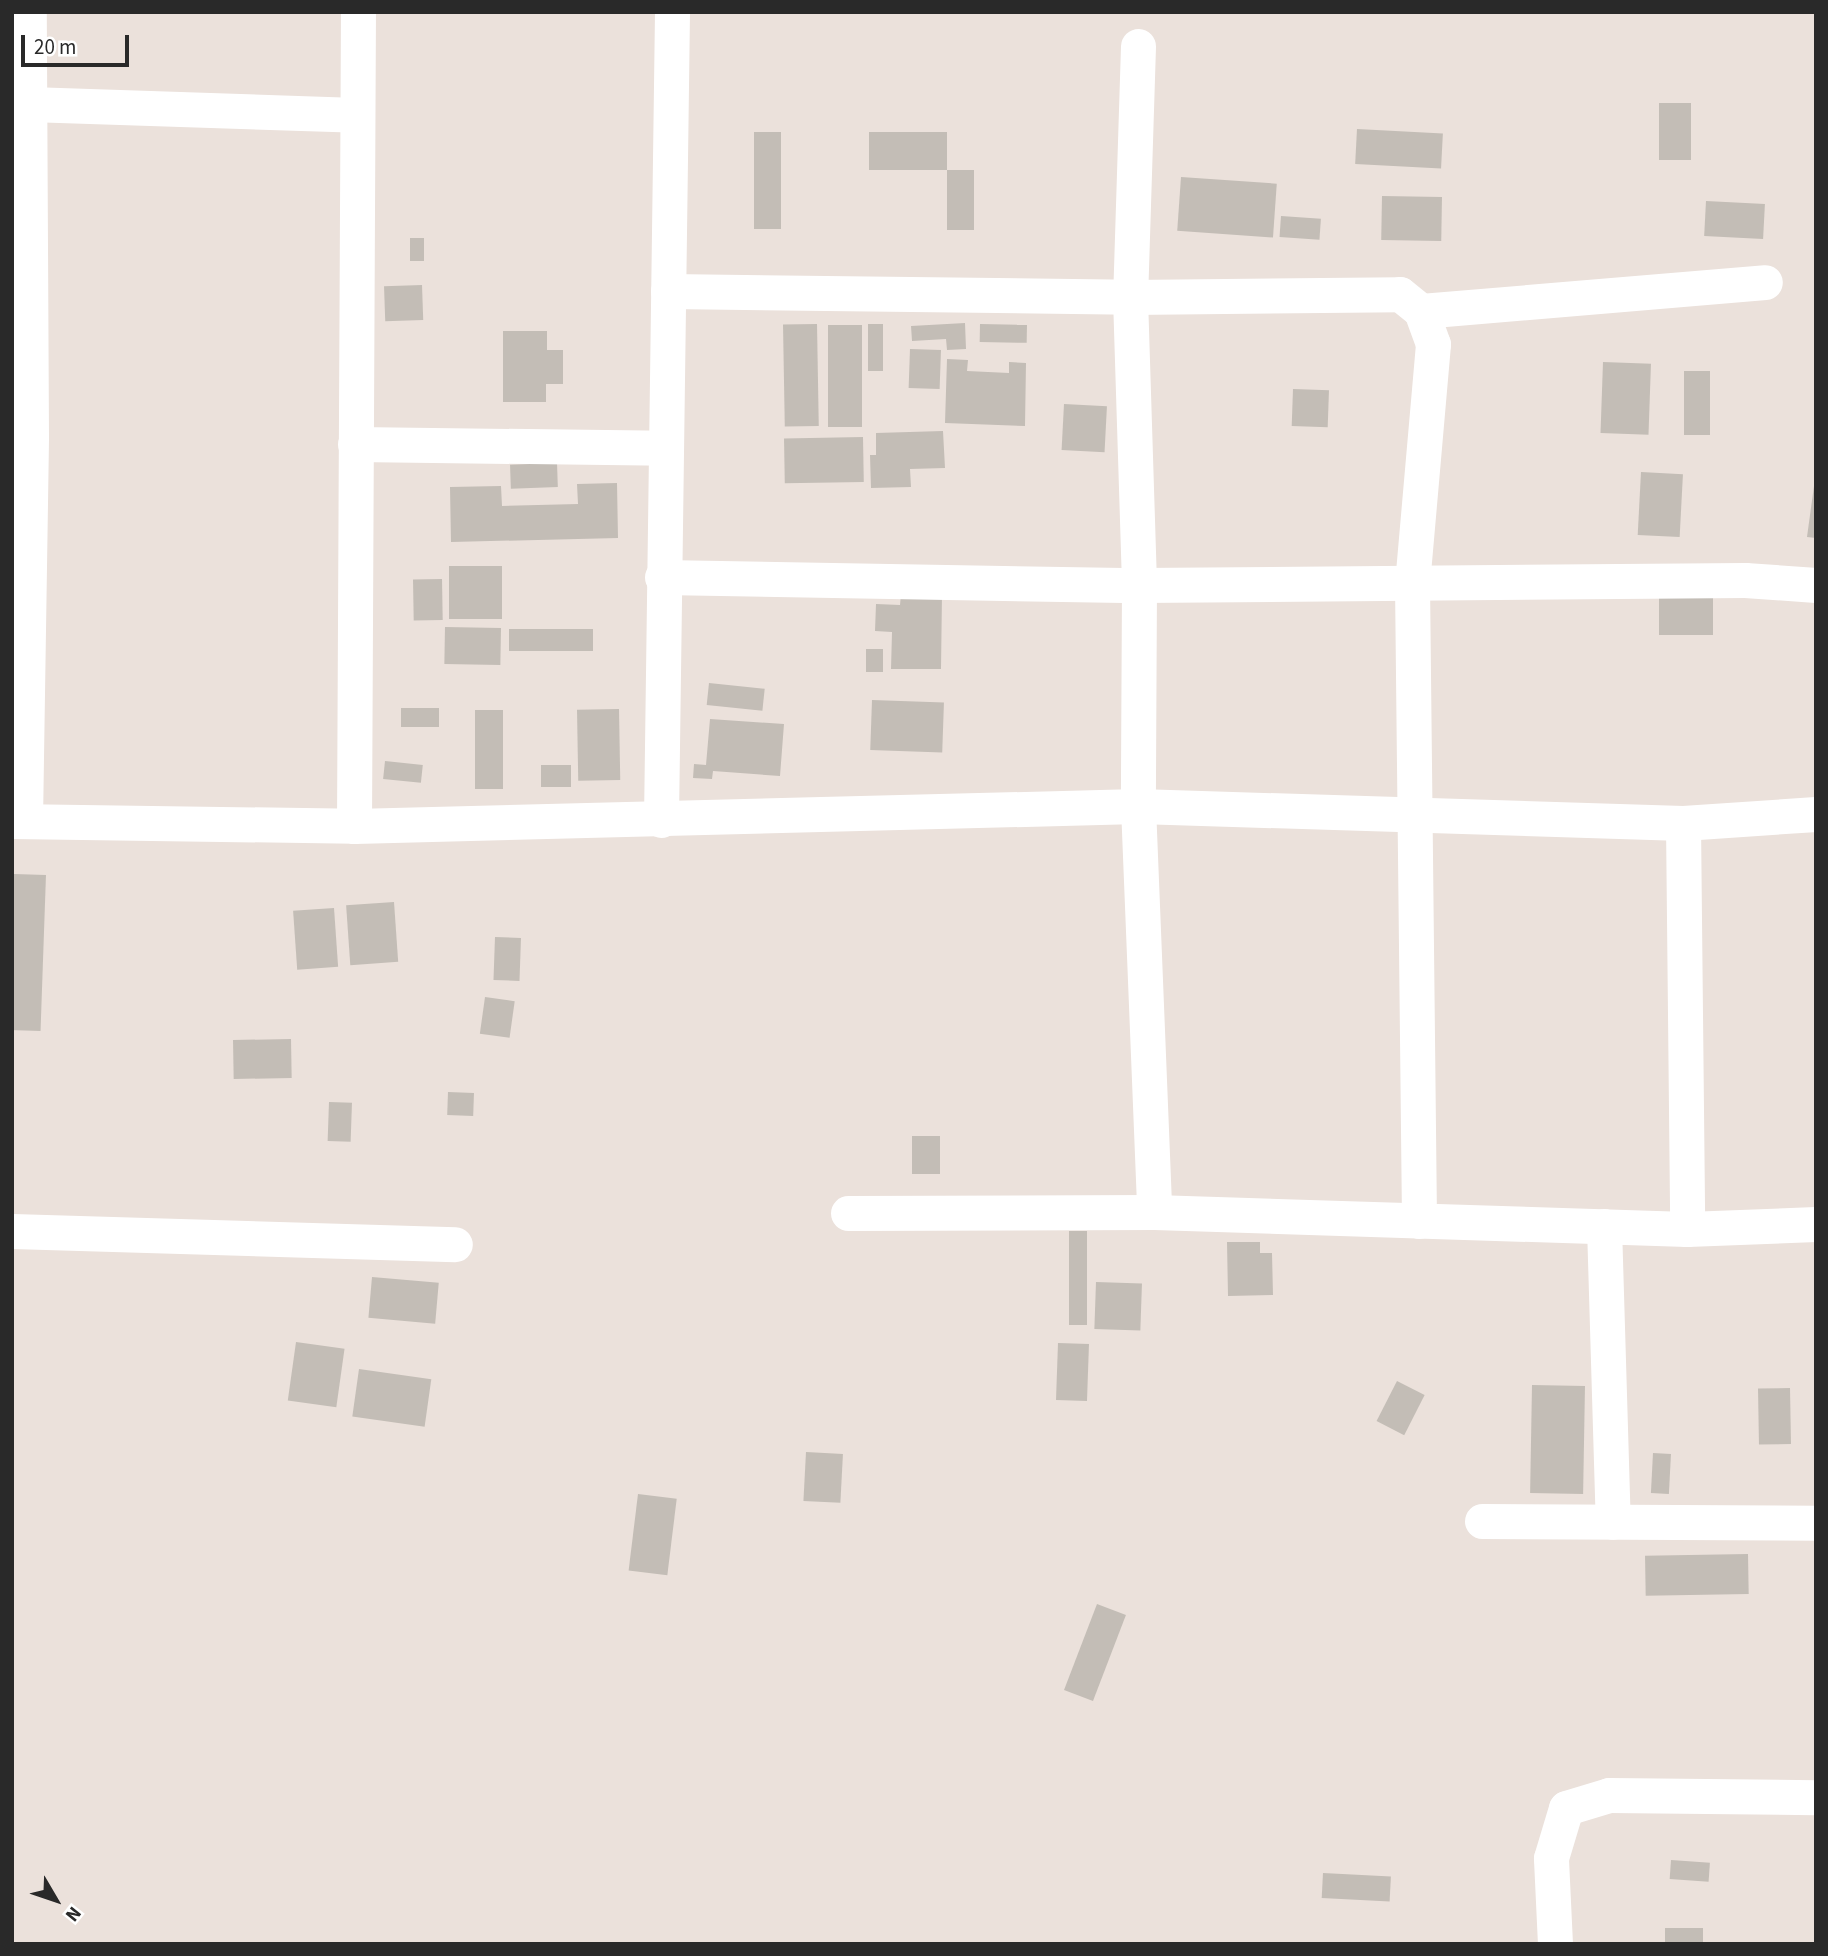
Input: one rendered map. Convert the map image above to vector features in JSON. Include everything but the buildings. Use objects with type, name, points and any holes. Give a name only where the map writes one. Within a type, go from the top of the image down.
[{"type":"street","points":[[29,12],[19,821],[354,826],[1138,806],[1414,812],[1683,823],[1816,814]]},
{"type":"street","points":[[354,826],[358,12]]},
{"type":"street","points":[[661,820],[662,577],[672,12]]},
{"type":"street","points":[[1138,46],[1130,297],[1139,585],[1138,806],[1154,1212]]},
{"type":"street","points":[[29,104],[357,115]]},
{"type":"street","points":[[1422,311],[1765,282]]},
{"type":"street","points":[[668,291],[1130,297],[1400,294],[1422,311],[1433,344],[1412,583],[1419,1220]]},
{"type":"street","points":[[355,444],[665,449]]},
{"type":"street","points":[[662,577],[1139,585],[1745,580],[1816,585]]},
{"type":"street","points":[[1683,823],[1687,1229]]},
{"type":"street","points":[[848,1213],[1154,1212],[1687,1229],[1816,1224]]},
{"type":"street","points":[[1604,1226],[1613,1522]]},
{"type":"street","points":[[12,1231],[455,1244]]},
{"type":"street","points":[[1482,1521],[1816,1522]]},
{"type":"street","points":[[1555,1944],[1550,1858],[1566,1808],[1609,1795],[1816,1797]]}]
